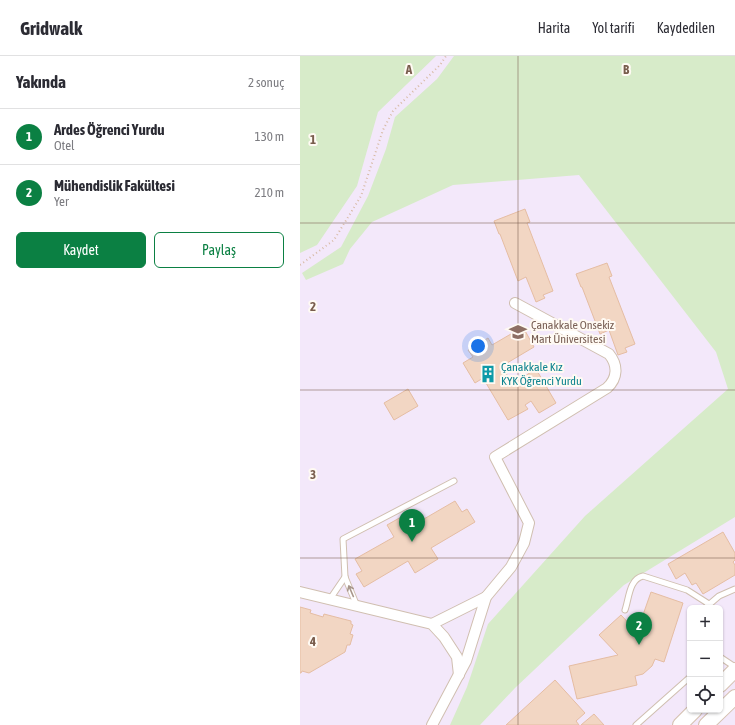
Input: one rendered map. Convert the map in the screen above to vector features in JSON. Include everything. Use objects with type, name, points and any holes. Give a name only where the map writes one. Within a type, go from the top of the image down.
[{"type":"street","points":[[432,725],[459,676],[468,655],[486,597],[511,567],[524,543],[529,523],[495,457],[608,388],[616,375],[615,366],[609,354],[514,303]]},
{"type":"street","points":[[300,592],[432,624],[444,637],[457,658],[459,676]]},
{"type":"street","points":[[432,624],[486,597]]},
{"type":"street","points":[[723,682],[735,669]]},
{"type":"street","points":[[706,725],[735,697]]},
{"type":"street","points":[[680,725],[692,713]]},
{"type":"lane","points":[[357,606],[346,577],[343,539],[454,481]]},
{"type":"lane","points":[[626,610],[633,582],[637,578],[643,576],[687,590],[706,605]]},
{"type":"lane","points":[[330,599],[346,577]]},
{"type":"lane","points":[[708,605],[719,596],[735,589]]},
{"type":"lane","points":[[723,660],[735,669]]},
{"type":"lane","points":[[636,725],[687,680]]},
{"type":"path","points":[[300,265],[334,240],[361,196],[384,130],[393,111],[440,65],[446,56]]},
{"type":"shaded area","name":"Çanakkale Onsekiz Mart Üniversitesi","points":[[300,56],[735,56],[735,725],[300,725]]},
{"type":"green space","points":[[300,56],[436,56],[378,112],[357,186],[317,245],[300,253]]},
{"type":"green space","points":[[454,56],[735,56],[735,517],[624,585],[515,688],[480,725],[450,725],[467,687],[488,624],[585,516],[728,389],[716,352],[579,175],[453,185],[372,222],[350,249],[343,264],[306,280],[302,273],[341,247],[368,196],[386,149],[395,117],[437,79]]},
{"type":"building","points":[[525,209],[530,222],[527,223],[553,291],[543,295],[545,298],[536,302],[526,277],[518,281],[494,221]]},
{"type":"building","points":[[607,263],[612,276],[609,277],[635,344],[625,348],[627,352],[618,355],[609,330],[600,334],[576,274]]},
{"type":"building","name":"Çanakkale Kız KYK Öğrenci Yurdu","points":[[523,327],[534,347],[502,366],[512,384],[536,369],[556,403],[539,413],[531,401],[525,405],[528,409],[508,420],[483,378],[475,383],[463,363],[473,357],[468,350],[488,338],[492,345]]},
{"type":"building","points":[[408,389],[418,406],[394,420],[384,403]]},
{"type":"building","points":[[455,501],[462,512],[467,509],[475,522],[431,548],[438,559],[415,573],[408,561],[364,587],[356,574],[362,571],[355,559],[394,537],[387,525],[410,512],[417,523]]},
{"type":"building","points":[[723,532],[735,553],[735,560],[733,562],[735,565],[735,575],[703,594],[696,583],[692,585],[685,573],[676,579],[668,564]]},
{"type":"building","points":[[651,592],[683,603],[664,662],[655,659],[652,666],[643,674],[635,676],[637,685],[577,699],[569,666],[618,655],[599,635],[621,615],[637,632]]},
{"type":"building","points":[[300,607],[311,610],[310,613],[323,617],[324,614],[351,621],[351,624],[353,625],[350,634],[353,635],[350,645],[347,645],[345,652],[309,673],[302,671],[300,673]]},
{"type":"building","points":[[555,680],[585,713],[576,721],[579,725],[506,725]]},
{"type":"building","points":[[594,714],[604,725],[581,725]]},
{"type":"place","name":"Çanakkale Onsekiz Mart Üniversitesi","points":[[518,332]]},
{"type":"place","name":"Çanakkale Kız KYK Öğrenci Yurdu","points":[[488,374]]},
{"type":"place","name":"Ardes Öğrenci Yurdu","points":[[412,542]]},
{"type":"place","name":"Mühendislik Fakültesi","points":[[639,645]]}]
